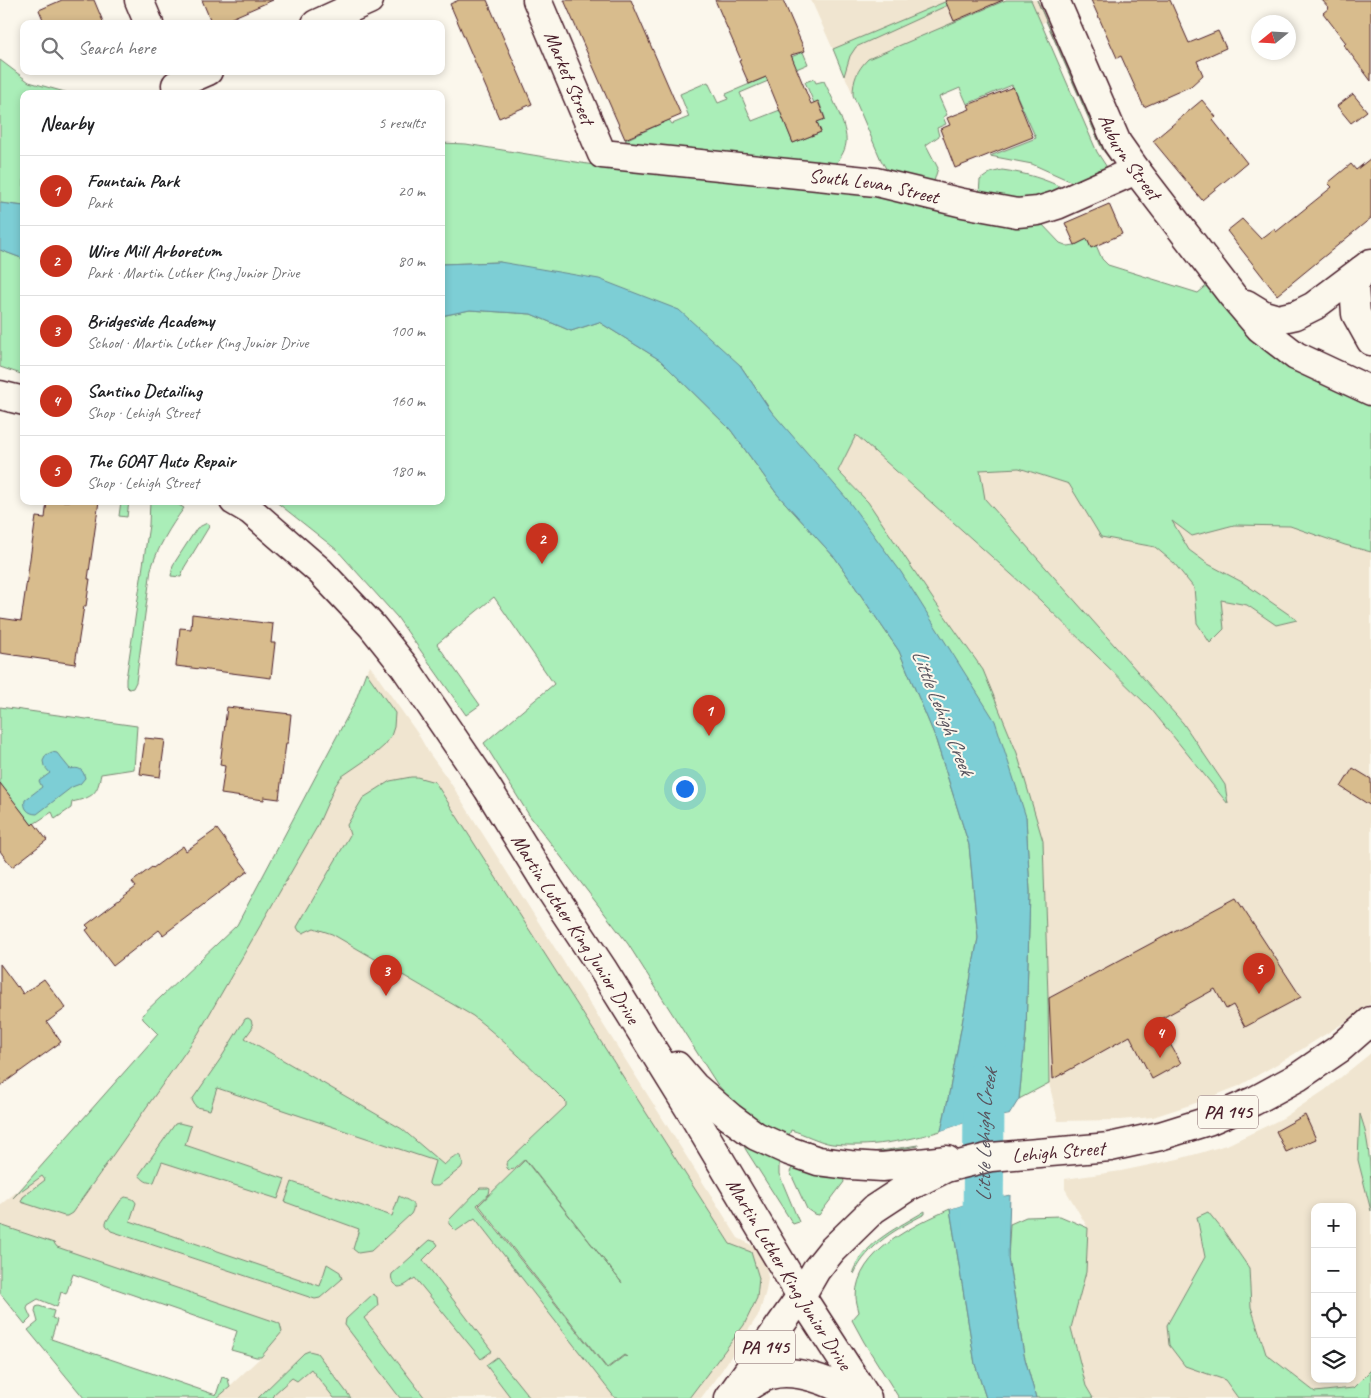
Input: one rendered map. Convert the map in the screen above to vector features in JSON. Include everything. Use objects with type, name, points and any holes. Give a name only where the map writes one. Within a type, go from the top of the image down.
[{"type":"main road","points":[[139,0],[147,20]]},
{"type":"main road","points":[[325,20],[369,0]]},
{"type":"main road","name":"Market Street","points":[[537,0],[602,154]]},
{"type":"main road","name":"Auburn Street","points":[[1055,0],[1117,143],[1232,295],[1260,328],[1296,356],[1371,391]]},
{"type":"main road","points":[[175,84],[198,75]]},
{"type":"main road","name":"South Levan Street","points":[[602,154],[876,182],[1017,213],[1038,211],[1057,205],[1136,170]]},
{"type":"main road","points":[[1366,266],[1354,286],[1356,314],[1371,341]]},
{"type":"main road","name":"Auburn Street","points":[[1232,295],[1264,315],[1278,319],[1296,315],[1314,306],[1366,266]]},
{"type":"main road","points":[[0,395],[20,400]]},
{"type":"main road","name":"Martin Luther King Junior Drive","points":[[241,505],[251,511],[320,571],[372,626],[404,666],[488,789],[549,888],[602,968],[692,1113],[801,1296],[868,1398]]},
{"type":"main road","points":[[602,968],[694,1087],[756,1136],[789,1151],[818,1161],[882,1167],[945,1164]]},
{"type":"main road","name":"Lehigh Street","points":[[728,1398],[801,1296],[816,1270],[832,1250],[874,1209],[945,1164],[991,1157],[1110,1147],[1160,1136],[1215,1118],[1254,1101],[1298,1076],[1339,1048],[1371,1021]]},
{"type":"main road","points":[[734,1398],[751,1384],[770,1375],[791,1373],[834,1385],[853,1398]]},
{"type":"shaded area","points":[[811,0],[1038,0],[1047,21],[856,101]]},
{"type":"shaded area","points":[[856,435],[1040,600],[1151,709],[1227,803],[1225,785],[1183,723],[984,499],[980,470],[1019,468],[1069,484],[1101,537],[1155,547],[1174,563],[1194,588],[1197,623],[1221,600],[1247,605],[1277,625],[1297,620],[1189,550],[1171,520],[1192,536],[1234,525],[1290,526],[1371,552],[1371,1003],[1291,1056],[1239,1086],[1193,1104],[1153,1117],[1120,1120],[1058,1121],[1049,1083],[1043,841],[983,670],[868,502],[838,471]]},
{"type":"shaded area","points":[[370,666],[450,782],[738,1238],[757,1248],[766,1266],[768,1278],[759,1314],[701,1398],[217,1398],[270,1347],[247,1330],[0,1239],[0,1205],[19,1190],[158,1034],[237,925],[355,702]]},
{"type":"shaded area","points":[[1371,1053],[1371,1148],[1358,1160],[1371,1211],[1371,1370],[1353,1388],[1315,1392],[1266,1355],[1251,1307],[1249,1268],[1197,1218],[1205,1257],[1167,1325],[1185,1366],[1225,1379],[1238,1398],[1093,1398],[1086,1386],[1071,1328],[1086,1272],[1088,1228],[1065,1189],[1065,1179],[1121,1171],[1200,1153],[1229,1144],[1283,1118],[1325,1090]]},
{"type":"green space","points":[[1006,0],[1031,0],[1097,152],[1110,172],[1081,186],[1032,164],[990,156],[1036,138],[1012,85],[967,104],[960,88],[939,97],[947,115],[943,117],[946,124],[937,128],[939,136],[926,145],[938,168],[932,188],[888,172],[853,95],[858,71],[868,59]]},
{"type":"green space","points":[[1037,0],[1100,142],[1112,159],[1111,161],[1102,149]]},
{"type":"green space","points":[[947,1],[948,5],[856,47],[850,56],[844,76],[833,49]]},
{"type":"green space","points":[[803,52],[808,64],[740,93],[752,121],[780,110],[793,143],[821,132],[817,122],[825,118],[819,102],[814,103],[805,82],[814,79],[816,83],[824,81],[846,136],[844,150],[833,167],[688,150],[628,142],[625,140],[669,120],[672,124],[689,117],[680,94],[708,82],[718,103],[728,99],[726,94],[766,77],[763,69]]},
{"type":"green space","points":[[0,60],[29,82],[58,90],[20,90],[20,206],[0,203]]},
{"type":"green space","points":[[445,143],[466,144],[636,172],[885,196],[1041,223],[1060,243],[1068,246],[1087,239],[1091,247],[1096,245],[1102,259],[1108,265],[1198,293],[1210,283],[1371,401],[1371,552],[1290,526],[1234,525],[1192,536],[1172,521],[1189,550],[1208,564],[1242,582],[1297,620],[1276,625],[1247,605],[1221,600],[1224,629],[1210,643],[1197,623],[1194,588],[1174,563],[1155,547],[1101,537],[1069,484],[1019,468],[980,470],[985,499],[1183,723],[1225,785],[1228,804],[1151,709],[1040,600],[856,435],[838,471],[868,502],[983,670],[1017,753],[1043,841],[1049,1083],[1019,1099],[1026,1032],[1030,892],[1026,817],[771,411],[740,365],[500,262],[445,264]]},
{"type":"green space","points":[[1002,170],[1035,177],[1067,190],[1025,203],[979,194],[980,180],[990,173]]},
{"type":"green space","points":[[0,250],[20,258],[20,374],[0,367]]},
{"type":"green space","points":[[470,310],[531,314],[571,331],[599,322],[660,360],[730,429],[777,494],[836,559],[899,651],[934,734],[969,845],[978,938],[941,1131],[887,1143],[846,1145],[827,1143],[791,1130],[787,1140],[742,1112],[717,1084],[628,944],[529,815],[484,743],[554,684],[494,597],[437,644],[480,705],[466,715],[397,617],[337,550],[280,505],[445,505],[445,315]]},
{"type":"green space","points":[[120,505],[128,505],[127,517],[119,516]]},
{"type":"green space","points":[[150,505],[179,505],[184,508],[165,537],[151,569],[136,682],[133,688],[129,689],[126,686],[126,679],[149,525]]},
{"type":"green space","points":[[207,523],[210,525],[184,568],[181,577],[171,576],[173,565],[197,528]]},
{"type":"green space","points":[[366,672],[395,713],[391,736],[376,753],[341,777],[335,786],[317,827],[198,1034],[72,1213],[64,1216],[21,1202],[23,1197],[45,1180],[42,1176],[13,1198],[158,1034],[143,1019],[142,1015],[237,925],[355,702]]},
{"type":"green space","points":[[0,707],[137,726],[134,769],[101,774],[98,787],[93,794],[72,802],[71,808],[55,819],[52,812],[32,825],[0,784]]},
{"type":"green space","points":[[411,777],[435,782],[730,1244],[751,1252],[759,1278],[757,1298],[744,1325],[689,1398],[615,1398],[475,1218],[456,1231],[449,1224],[449,1220],[480,1188],[490,1189],[489,1194],[477,1205],[607,1369],[624,1356],[627,1357],[624,1355],[607,1368],[479,1205],[525,1160],[622,1283],[525,1159],[514,1169],[509,1170],[507,1168],[506,1164],[508,1161],[566,1106],[566,1102],[532,1068],[473,1016],[332,934],[314,928],[303,933],[297,927],[350,835],[347,825],[363,798],[390,781]]},
{"type":"green space","points":[[245,1019],[251,1020],[253,1027],[245,1038],[402,1129],[444,1165],[453,1157],[461,1156],[463,1164],[461,1168],[438,1186],[431,1186],[429,1182],[435,1161],[217,1088],[210,1110],[196,1107],[192,1100]]},
{"type":"green space","points":[[1360,1114],[1368,1149],[1371,1211],[1358,1160]]},
{"type":"green space","points":[[175,1124],[191,1126],[185,1145],[285,1179],[278,1199],[162,1162],[154,1182],[144,1180],[139,1175]]},
{"type":"green space","points":[[802,1140],[832,1150],[852,1153],[831,1151],[801,1144]]},
{"type":"green space","points":[[747,1145],[779,1161],[779,1174],[799,1222],[793,1224],[746,1150],[744,1146]]},
{"type":"green space","points":[[918,1145],[918,1146],[873,1153],[852,1153],[875,1152]]},
{"type":"green space","points":[[793,1166],[843,1177],[844,1182],[819,1215],[807,1209],[790,1172]]},
{"type":"green space","points":[[292,1182],[392,1216],[399,1196],[413,1204],[413,1210],[371,1251],[358,1253],[353,1249],[359,1229],[285,1202]]},
{"type":"green space","points":[[125,1197],[133,1199],[136,1203],[130,1221],[320,1286],[327,1264],[340,1272],[342,1279],[320,1298],[315,1299],[111,1231],[106,1222]]},
{"type":"green space","points":[[950,1209],[975,1364],[986,1398],[899,1398],[852,1320],[859,1312],[856,1297],[859,1281],[866,1266],[890,1242],[921,1223]]},
{"type":"green space","points":[[925,1211],[925,1214],[884,1238],[867,1254],[854,1274],[853,1271],[859,1260],[875,1243],[894,1229]]},
{"type":"green space","points":[[1208,1212],[1249,1268],[1251,1307],[1266,1354],[1315,1392],[1353,1388],[1371,1370],[1371,1398],[1238,1398],[1225,1380],[1185,1366],[1169,1345],[1167,1325],[1205,1257],[1197,1217]]},
{"type":"green space","points":[[1060,1216],[1088,1228],[1086,1272],[1071,1328],[1086,1386],[1093,1398],[1036,1398],[1024,1355],[1008,1258],[1010,1224],[1026,1217]]},
{"type":"green space","points":[[0,1225],[54,1243],[57,1247],[276,1322],[280,1324],[282,1332],[261,1357],[256,1357],[231,1350],[237,1331],[73,1274],[66,1294],[61,1292],[57,1307],[38,1299],[28,1305],[27,1309],[31,1318],[25,1324],[0,1293]]},
{"type":"green space","points":[[430,1240],[438,1245],[423,1260],[492,1351],[481,1359],[415,1278],[400,1287],[392,1280],[392,1274]]},
{"type":"green space","points":[[373,1294],[377,1297],[378,1306],[364,1318],[425,1398],[400,1398],[345,1325],[346,1319]]},
{"type":"green space","points":[[39,1306],[54,1311],[52,1318],[57,1320],[51,1339],[216,1395],[222,1377],[228,1379],[230,1387],[217,1398],[84,1398],[28,1330],[38,1322],[35,1311],[36,1307]]},
{"type":"green space","points":[[309,1351],[317,1353],[351,1398],[334,1398],[311,1369],[297,1381],[292,1378],[273,1395],[274,1398],[258,1398],[304,1353]]},
{"type":"green space","points":[[497,1357],[530,1398],[511,1398],[486,1365]]},
{"type":"water","points":[[0,203],[20,206],[20,258],[0,250]]},
{"type":"water","points":[[500,262],[599,279],[679,310],[740,365],[771,411],[847,499],[901,572],[995,721],[1026,817],[1030,892],[1026,1032],[1019,1099],[1009,1115],[974,1120],[941,1131],[978,938],[969,845],[934,734],[899,651],[836,559],[777,494],[730,429],[660,360],[599,322],[571,331],[531,314],[470,310],[445,315],[445,264]]},
{"type":"water","points":[[52,752],[57,753],[70,769],[80,769],[85,778],[80,784],[72,787],[37,814],[31,813],[26,808],[25,800],[42,787],[39,781],[50,773],[44,766],[43,761],[46,755]]},
{"type":"water","points":[[1010,1195],[1008,1258],[1024,1355],[1036,1398],[986,1398],[975,1364],[950,1209],[974,1201]]},
{"type":"pier","points":[[1012,1115],[1009,1118],[974,1123],[941,1133],[941,1131],[974,1120]]},
{"type":"pier","points":[[1011,1192],[1013,1194],[974,1201],[950,1209],[949,1207],[973,1199]]},
{"type":"building","points":[[62,0],[94,0],[102,20],[43,20],[39,10]]},
{"type":"building","points":[[202,0],[273,0],[227,20],[210,20]]},
{"type":"building","points":[[459,0],[487,0],[532,104],[499,118],[450,4]]},
{"type":"building","points":[[564,0],[631,0],[681,115],[625,139]]},
{"type":"building","points":[[715,0],[783,0],[805,51],[791,55],[811,104],[818,101],[825,119],[817,122],[821,132],[793,143],[766,77],[749,84],[739,61],[741,60]]},
{"type":"building","points":[[945,0],[1003,0],[954,21]]},
{"type":"building","points":[[1091,0],[1170,0],[1189,43],[1218,31],[1226,48],[1197,61],[1203,75],[1191,86],[1144,107],[1121,56],[1117,58]]},
{"type":"building","points":[[1322,0],[1371,0],[1371,81],[1323,13],[1329,8]]},
{"type":"building","points":[[1013,87],[1033,137],[955,168],[940,129],[950,125],[947,118],[970,109],[968,105]]},
{"type":"building","points":[[1353,94],[1367,111],[1351,123],[1337,106]]},
{"type":"building","points":[[1202,100],[1216,117],[1213,120],[1247,163],[1202,200],[1153,141]]},
{"type":"building","points":[[1371,158],[1371,218],[1277,295],[1227,231],[1242,219],[1261,239],[1274,229],[1276,232],[1332,187],[1328,183],[1351,164],[1356,170]]},
{"type":"building","points":[[1109,204],[1122,234],[1091,248],[1087,239],[1075,245],[1065,223]]},
{"type":"building","points":[[47,505],[98,505],[88,579],[90,579],[75,664],[0,653],[0,618],[21,621],[36,517],[45,518]]},
{"type":"building","points":[[192,614],[273,624],[271,643],[275,643],[271,678],[176,666],[180,628],[191,629]]},
{"type":"building","points":[[227,707],[291,714],[279,799],[264,797],[264,800],[221,794],[225,766],[220,765]]},
{"type":"building","points":[[145,738],[165,740],[160,777],[140,774]]},
{"type":"building","points":[[1353,768],[1371,779],[1371,806],[1341,787]]},
{"type":"building","points":[[0,783],[32,825],[34,823],[47,840],[12,867],[0,851]]},
{"type":"building","points":[[217,829],[248,871],[163,935],[159,930],[113,966],[86,930],[89,928],[86,925],[136,887],[132,882],[152,867],[183,846],[186,851]]},
{"type":"building","points":[[1236,898],[1301,997],[1245,1027],[1233,1005],[1226,1009],[1215,989],[1157,1021],[1181,1063],[1152,1079],[1130,1036],[1053,1079],[1049,998]]},
{"type":"building","points":[[0,964],[23,994],[44,979],[66,1008],[47,1022],[61,1042],[0,1086]]},
{"type":"building","points":[[1305,1115],[1316,1139],[1286,1152],[1276,1131]]},
{"type":"waterway","name":"Little Lehigh Creek","points":[[987,1256],[983,1232],[984,1101],[992,1062]]},
{"type":"place","name":"Wire Mill Arboretum","points":[[542,564]]},
{"type":"place","name":"Fountain Park","points":[[709,736]]},
{"type":"place","name":"The GOAT Auto Repair","points":[[1259,994]]},
{"type":"place","name":"Bridgeside Academy","points":[[386,996]]},
{"type":"place","name":"Santino Detailing","points":[[1160,1058]]}]
